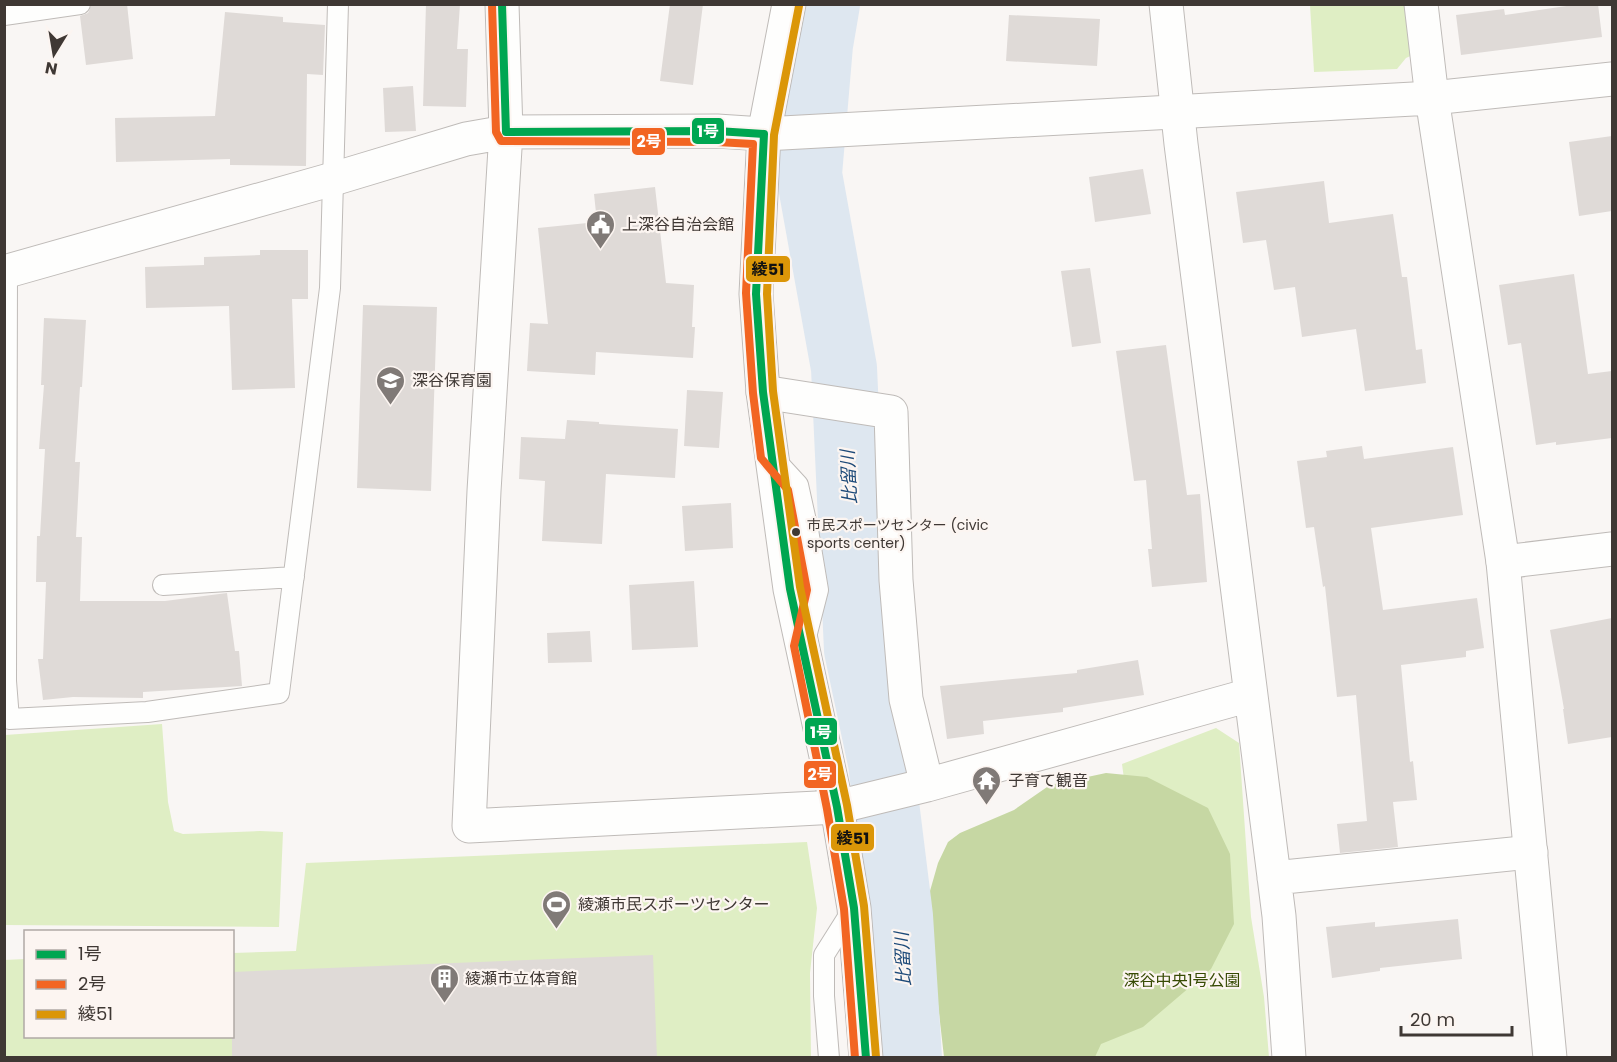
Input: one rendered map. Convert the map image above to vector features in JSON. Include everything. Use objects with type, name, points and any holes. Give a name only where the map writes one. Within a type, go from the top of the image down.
[{"type":"street","points":[[502,4],[506,132],[484,479],[469,826],[837,807],[918,787],[1250,695]]},
{"type":"street","points":[[789,4],[778,134],[756,294],[763,392],[790,589],[804,645],[837,807],[854,908],[866,1058]]},
{"type":"street","points":[[1166,4],[1274,879],[1289,1058]]},
{"type":"street","points":[[1421,4],[1432,98],[1503,562],[1550,1058]]},
{"type":"street","points":[[6,271],[466,139],[506,132],[717,131],[778,134],[1432,98],[1612,79]]},
{"type":"street","points":[[763,392],[891,412],[896,580],[906,699],[918,787]]},
{"type":"street","points":[[1503,562],[1612,549]]},
{"type":"street","points":[[1274,879],[1532,852]]},
{"type":"lane","points":[[4,15],[80,4]]},
{"type":"lane","points":[[6,271],[6,681],[9,718],[147,712],[279,693],[330,288],[338,4]]},
{"type":"lane","points":[[163,585],[294,577]]},
{"type":"lane","points":[[829,1058],[824,996],[824,955],[854,908]]},
{"type":"green space","points":[[1310,5],[1411,5],[1417,53],[1406,58],[1397,69],[1314,72]]},
{"type":"green space","points":[[162,724],[168,802],[174,831],[183,834],[283,832],[279,927],[5,925],[5,735]]},
{"type":"green space","name":"深谷中央1号公園","points":[[1216,728],[1239,743],[1251,917],[1264,997],[1269,1057],[955,1057],[1136,868],[1122,764]]},
{"type":"green space","points":[[1106,773],[1147,777],[1208,808],[1230,854],[1234,924],[1211,969],[1143,1027],[1101,1044],[1095,1057],[944,1057],[928,916],[930,891],[938,863],[948,842],[960,833],[1014,810],[1050,785]]},
{"type":"green space","name":"綾瀬市民スポーツセンター","points":[[807,842],[817,908],[810,973],[811,1057],[5,1057],[4,960],[24,959],[24,1038],[234,1038],[234,953],[296,951],[306,863]]},
{"type":"building","points":[[92,4],[127,4],[133,59],[86,65],[80,16],[88,13]]},
{"type":"building","points":[[426,4],[460,4],[457,49],[468,49],[466,107],[423,106]]},
{"type":"building","points":[[670,4],[703,4],[693,85],[660,81]]},
{"type":"building","points":[[1580,4],[1598,4],[1602,37],[1461,55],[1456,15],[1504,9],[1505,15]]},
{"type":"building","points":[[225,12],[283,17],[283,22],[325,25],[323,75],[307,74],[306,166],[230,165],[230,159],[116,162],[115,118],[215,116]]},
{"type":"building","points":[[1009,15],[1100,19],[1097,66],[1006,61]]},
{"type":"building","points":[[413,86],[416,131],[385,132],[383,88]]},
{"type":"building","points":[[1612,136],[1612,211],[1579,216],[1569,142]]},
{"type":"building","points":[[1143,169],[1151,214],[1095,222],[1089,177]]},
{"type":"building","points":[[1324,181],[1329,223],[1393,214],[1402,277],[1407,277],[1416,350],[1422,349],[1426,383],[1365,391],[1356,329],[1302,337],[1295,287],[1274,290],[1266,240],[1243,243],[1236,192]]},
{"type":"building","points":[[655,187],[666,283],[694,285],[693,358],[596,352],[595,375],[527,371],[530,323],[548,324],[538,228],[597,222],[594,194]]},
{"type":"building","points":[[260,250],[308,250],[308,299],[292,299],[295,388],[232,390],[229,306],[146,308],[145,267],[204,265],[204,257],[260,255]]},
{"type":"building","points":[[1090,268],[1101,343],[1072,347],[1061,271]]},
{"type":"building","points":[[1574,274],[1588,374],[1612,371],[1612,438],[1556,445],[1556,442],[1536,445],[1521,343],[1508,345],[1499,285]]},
{"type":"building","points":[[363,305],[437,307],[431,491],[357,488]]},
{"type":"building","points":[[44,318],[86,320],[75,462],[80,462],[76,537],[82,537],[80,601],[165,601],[227,593],[235,651],[239,651],[242,686],[143,692],[143,698],[73,697],[43,700],[38,659],[43,659],[46,582],[36,582],[37,536],[40,536],[45,449],[39,449],[44,385],[41,385]]},
{"type":"building","points":[[1166,345],[1187,495],[1200,494],[1207,582],[1152,587],[1148,549],[1152,549],[1146,480],[1134,481],[1116,351]]},
{"type":"building","points":[[687,390],[723,392],[719,448],[684,446]]},
{"type":"building","points":[[567,420],[678,429],[675,478],[606,474],[602,544],[542,541],[545,481],[519,479],[521,437],[565,439]]},
{"type":"building","points":[[1362,446],[1364,459],[1453,447],[1463,515],[1371,528],[1383,610],[1477,598],[1484,648],[1466,651],[1466,657],[1401,665],[1410,762],[1413,761],[1417,800],[1393,802],[1398,847],[1340,853],[1337,824],[1367,821],[1356,695],[1337,697],[1325,586],[1323,587],[1314,527],[1306,528],[1297,461],[1327,457],[1326,451]]},
{"type":"building","points":[[731,503],[733,548],[685,551],[682,506]]},
{"type":"building","points":[[694,581],[698,647],[632,650],[629,585]]},
{"type":"building","points":[[1612,618],[1612,737],[1568,744],[1550,630]]},
{"type":"building","points":[[590,631],[592,662],[548,663],[547,633]]},
{"type":"building","points":[[1138,660],[1144,695],[1063,708],[1063,712],[983,721],[984,734],[947,739],[940,686],[1077,673],[1077,670]]},
{"type":"building","points":[[1458,919],[1462,959],[1380,968],[1380,971],[1332,978],[1326,927],[1375,922],[1375,927]]},
{"type":"building","name":"綾瀬市立体育館","points":[[653,955],[657,1058],[232,1058],[234,972]]},
{"type":"waterway","name":"比留川","points":[[827,4],[820,45],[809,174],[844,368],[857,650],[881,763],[900,916],[909,1058]]},
{"type":"transit line","name":"2号","points":[[492,4],[496,132],[501,141],[753,144],[746,293],[753,393],[761,458],[788,490],[807,590],[794,646],[827,809],[844,909],[855,1058]]},
{"type":"transit line","name":"1号","points":[[502,4],[506,132],[717,131],[764,134],[756,294],[763,392],[790,589],[837,807],[854,908],[866,1058]]},
{"type":"transit line","name":"綾51","points":[[799,6],[774,135],[767,294],[773,391],[800,587],[847,805],[864,906],[876,1057]]},
{"type":"place","name":"上深谷自治会館","points":[[601,250]]},
{"type":"place","name":"深谷保育園","points":[[391,406]]},
{"type":"place","name":"市民スポーツセンター (civic sports center)","points":[[796,532]]},
{"type":"place","name":"子育て観音","points":[[987,806]]},
{"type":"place","name":"綾瀬市民スポーツセンター","points":[[557,930]]},
{"type":"place","name":"綾瀬市立体育館","points":[[444,1004]]}]
